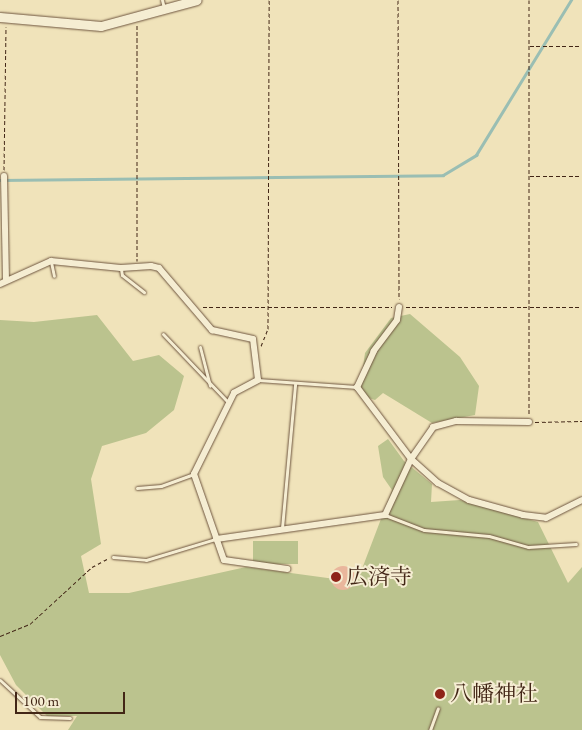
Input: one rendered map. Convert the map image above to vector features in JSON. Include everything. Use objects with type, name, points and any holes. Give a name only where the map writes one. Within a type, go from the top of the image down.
[{"type":"main road","points":[[3,18],[91,26],[136,16],[163,4],[197,0]]},
{"type":"street","points":[[3,177],[3,282],[51,261],[121,268],[137,265],[159,268],[190,307],[212,330],[253,339],[258,380],[234,392],[194,474],[224,560],[234,565],[287,569]]},
{"type":"street","points":[[399,307],[397,320],[370,358],[357,387],[411,459],[438,483],[469,500],[523,515],[546,518],[582,500]]},
{"type":"street","points":[[216,539],[282,528],[386,515],[411,459],[433,427],[456,421],[529,422]]},
{"type":"lane","points":[[51,261],[54,276]]},
{"type":"lane","points":[[121,268],[122,275],[144,292]]},
{"type":"lane","points":[[163,334],[210,387],[229,403]]},
{"type":"lane","points":[[200,348],[210,387]]},
{"type":"lane","points":[[258,380],[357,387]]},
{"type":"lane","points":[[282,528],[295,384]]},
{"type":"lane","points":[[137,488],[161,486],[194,474]]},
{"type":"lane","points":[[386,515],[424,530],[489,536],[528,547],[576,544]]},
{"type":"lane","points":[[113,557],[146,560],[216,539]]},
{"type":"lane","points":[[0,680],[40,717],[70,718]]},
{"type":"lane","points":[[430,730],[438,708]]},
{"type":"path","points":[[256,353],[268,328],[269,0]]},
{"type":"path","points":[[398,0],[399,307]]},
{"type":"path","points":[[529,0],[529,422],[582,422]]},
{"type":"path","points":[[136,16],[137,265]]},
{"type":"path","points":[[3,18],[3,177]]},
{"type":"path","points":[[529,46],[582,46]]},
{"type":"path","points":[[530,176],[582,176]]},
{"type":"path","points":[[190,307],[582,307]]},
{"type":"path","points":[[0,636],[30,624],[92,567],[113,557]]},
{"type":"green space","points":[[410,314],[460,357],[479,386],[475,415],[432,423],[383,393],[375,400],[359,395],[365,353],[391,318]]},
{"type":"green space","points":[[97,315],[133,361],[159,355],[184,376],[174,410],[146,433],[102,446],[91,479],[101,544],[81,556],[89,593],[129,593],[246,567],[357,582],[392,490],[383,477],[378,446],[388,439],[404,461],[432,484],[431,502],[460,500],[538,522],[568,583],[582,567],[582,730],[68,730],[77,716],[47,716],[16,685],[0,655],[0,320],[34,322]]},
{"type":"green space","points":[[253,541],[298,541],[298,564],[253,564]]},
{"type":"building","points":[[343,566],[352,569],[355,578],[352,587],[343,590],[334,587],[331,578],[334,569]]},
{"type":"waterway","points":[[0,180],[443,175],[476,155],[571,0]]},
{"type":"place","name":"広済寺","points":[[336,577]]},
{"type":"place","name":"八幡神社","points":[[440,694]]}]
